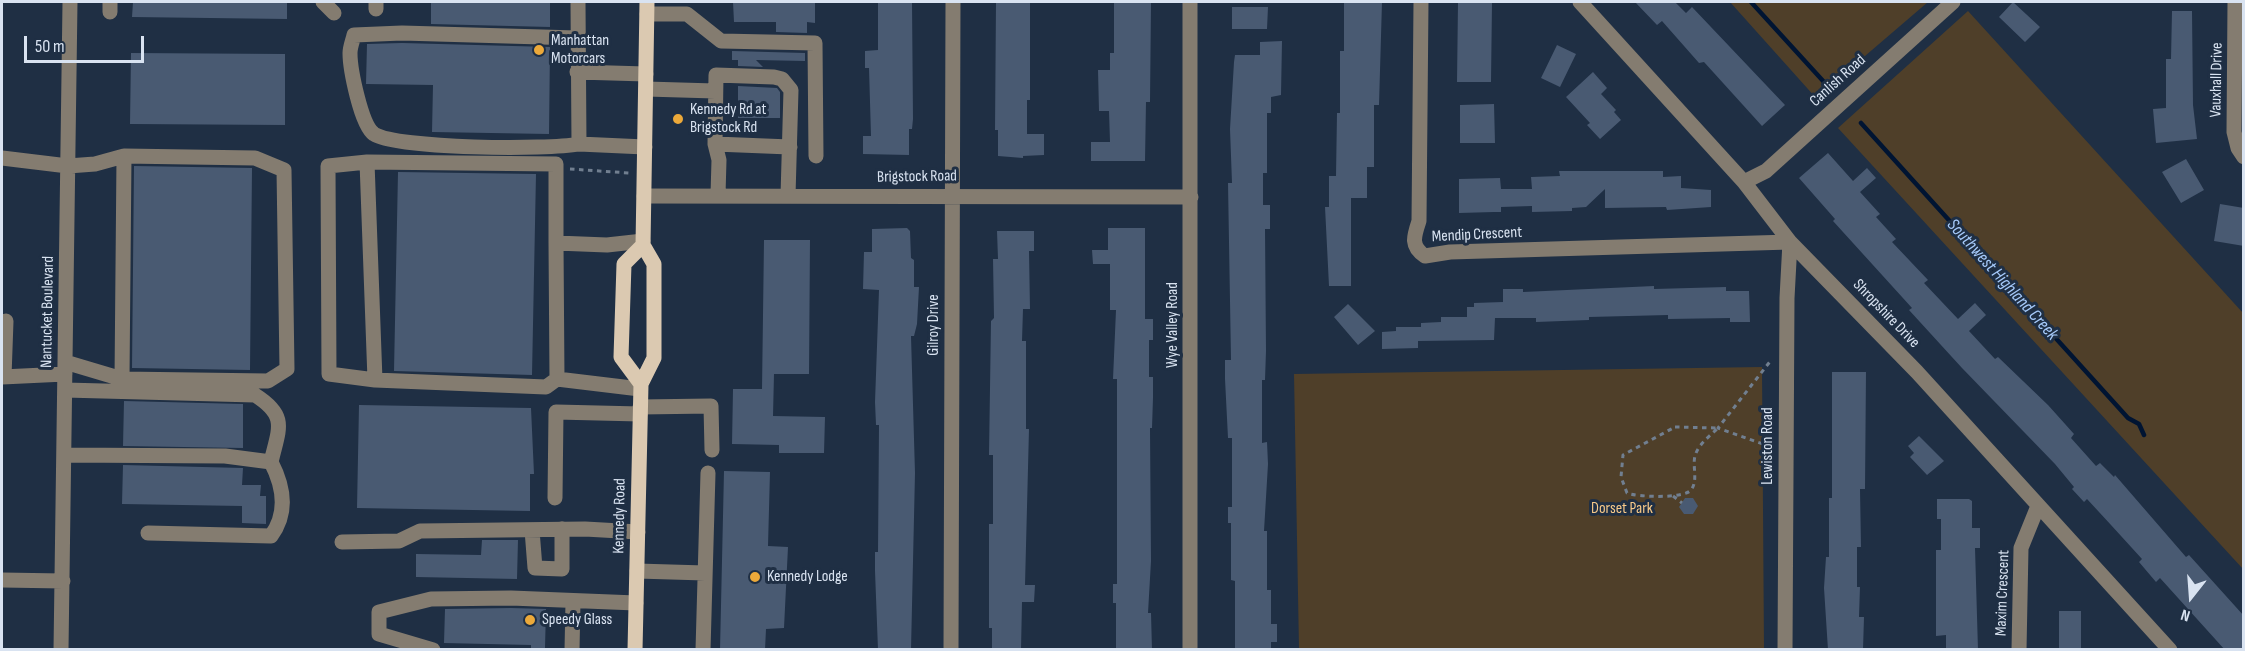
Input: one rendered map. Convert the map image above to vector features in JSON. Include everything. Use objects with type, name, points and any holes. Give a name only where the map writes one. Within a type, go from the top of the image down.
[{"type":"main road","name":"Kennedy Road","points":[[635,650],[640,387],[654,358],[654,264],[643,243],[647,8]]},
{"type":"main road","points":[[640,387],[621,357],[624,264],[643,243]]},
{"type":"street","name":"Nantucket Boulevard","points":[[61,650],[70,2]]},
{"type":"street","points":[[578,2],[579,144]]},
{"type":"street","name":"Gilroy Drive","points":[[951,650],[953,2]]},
{"type":"street","name":"Wye Valley Road","points":[[1190,2],[1190,650]]},
{"type":"street","name":"Mendip Crescent","points":[[1421,2],[1419,213],[1413,240],[1417,251],[1425,256],[1450,252],[1790,242]]},
{"type":"street","name":"Shropshire Drive","points":[[1580,2],[1744,182],[1790,242],[1917,372],[2170,650]]},
{"type":"street","name":"Canlish Road","points":[[1744,182],[1766,171],[1953,2]]},
{"type":"street","name":"Vauxhall Drive","points":[[2235,2],[2234,132],[2238,148],[2244,157]]},
{"type":"street","points":[[647,8],[687,14],[721,40],[815,43],[816,156]]},
{"type":"street","points":[[578,38],[414,33],[354,35],[350,52],[363,121],[374,134],[392,140],[436,145],[546,149],[579,144],[645,147]]},
{"type":"street","points":[[577,72],[715,91]]},
{"type":"street","points":[[718,195],[719,160],[715,144],[716,75],[782,79],[790,90],[788,196]]},
{"type":"street","points":[[715,144],[790,147]]},
{"type":"street","points":[[122,379],[124,156]]},
{"type":"street","points":[[2,158],[68,166],[95,164],[124,156],[255,158],[284,170],[287,369],[268,381],[122,379],[65,368],[3,377],[6,321]]},
{"type":"street","points":[[367,162],[375,380]]},
{"type":"street","points":[[557,379],[556,167],[367,162],[328,166],[329,374],[375,380],[546,387],[557,379],[640,387]]},
{"type":"street","name":"Brigstock Road","points":[[644,196],[934,197],[954,194],[1191,197]]},
{"type":"street","name":"Lewiston Road","points":[[1785,650],[1786,337],[1790,242]]},
{"type":"street","points":[[556,243],[607,245],[643,243]]},
{"type":"street","points":[[65,390],[255,395],[273,406],[279,421],[271,462],[281,482],[282,522],[270,536],[148,533]]},
{"type":"street","points":[[555,498],[556,412],[711,406],[712,450]]},
{"type":"street","points":[[64,455],[225,456],[271,462]]},
{"type":"street","points":[[703,650],[708,473]]},
{"type":"street","name":"Maxim Crescent","points":[[2019,650],[2021,548],[2038,506]]},
{"type":"street","points":[[342,542],[399,541],[420,531],[562,529],[638,532]]},
{"type":"street","points":[[532,530],[536,568],[562,569],[562,529]]},
{"type":"street","points":[[637,571],[705,573]]},
{"type":"street","points":[[2,580],[63,580]]},
{"type":"street","points":[[433,650],[379,634],[379,612],[432,599],[511,598],[636,603]]},
{"type":"street","points":[[572,650],[573,602]]},
{"type":"path","points":[[556,167],[644,174]]},
{"type":"path","points":[[1786,337],[1718,428],[1695,453],[1692,488],[1685,494],[1639,496],[1627,493],[1621,477],[1623,455],[1651,442],[1675,427],[1718,428],[1734,432],[1786,454]]},
{"type":"path","points":[[1672,495],[1682,503]]},
{"type":"green space","points":[[1730,2],[1928,2],[1816,98]]},
{"type":"green space","points":[[1968,11],[2243,313],[2243,569],[1838,128]]},
{"type":"green space","name":"Dorset Park","points":[[1762,367],[1764,649],[1299,649],[1294,374]]},
{"type":"building","points":[[133,2],[287,2],[287,19],[132,17]]},
{"type":"building","points":[[431,2],[550,2],[550,27],[431,24]]},
{"type":"building","points":[[733,2],[815,2],[815,23],[807,22],[807,33],[776,32],[776,22],[734,22]]},
{"type":"building","points":[[878,2],[912,2],[913,119],[912,129],[909,129],[909,155],[863,154],[863,136],[871,136],[869,68],[865,68],[865,51],[878,50]]},
{"type":"building","points":[[996,2],[1030,2],[1030,100],[1027,100],[1027,134],[1044,134],[1044,155],[1023,156],[1023,158],[998,156],[998,130],[995,130]]},
{"type":"building","points":[[1114,2],[1151,2],[1150,102],[1146,102],[1145,161],[1091,161],[1091,142],[1110,142],[1109,111],[1099,111],[1098,70],[1110,70],[1110,53],[1114,53]]},
{"type":"building","points":[[1344,2],[1382,2],[1379,105],[1374,105],[1374,167],[1367,167],[1367,198],[1351,198],[1351,286],[1329,286],[1325,207],[1329,207],[1329,176],[1336,176],[1337,113],[1340,113],[1340,51],[1344,51]]},
{"type":"building","points":[[1458,2],[1492,3],[1491,82],[1457,82]]},
{"type":"building","points":[[1635,2],[1675,2],[1686,13],[1692,7],[1785,105],[1762,126],[1704,62],[1699,63],[1662,21],[1657,25]]},
{"type":"building","points":[[2013,2],[2040,27],[2025,42],[1999,17]]},
{"type":"building","points":[[1232,7],[1268,7],[1267,29],[1232,29]]},
{"type":"building","points":[[2172,11],[2192,11],[2193,105],[2197,139],[2156,143],[2153,109],[2166,108],[2166,59],[2171,59]]},
{"type":"building","points":[[1282,41],[1281,95],[1271,97],[1271,113],[1267,113],[1267,173],[1263,173],[1263,205],[1270,205],[1270,229],[1265,229],[1266,351],[1265,380],[1262,380],[1262,443],[1267,442],[1268,464],[1264,531],[1267,531],[1267,590],[1271,590],[1271,624],[1277,624],[1277,642],[1271,642],[1271,650],[1235,650],[1235,581],[1231,580],[1231,523],[1228,523],[1228,507],[1232,507],[1232,438],[1228,438],[1225,379],[1225,360],[1231,360],[1228,183],[1232,183],[1230,129],[1234,62],[1235,55],[1260,55],[1260,42]]},
{"type":"building","points":[[367,44],[550,47],[549,134],[432,132],[433,85],[366,84]]},
{"type":"building","points":[[1557,45],[1576,54],[1560,87],[1541,78]]},
{"type":"building","points":[[732,51],[805,53],[805,61],[756,60],[763,67],[738,66],[738,60],[732,60]]},
{"type":"building","points":[[131,53],[285,54],[285,125],[130,124]]},
{"type":"building","points":[[1593,72],[1607,88],[1601,94],[1616,110],[1614,112],[1621,120],[1600,139],[1587,125],[1590,123],[1566,97]]},
{"type":"building","points":[[738,86],[777,88],[780,92],[780,118],[738,118]]},
{"type":"building","points":[[1494,104],[1495,143],[1460,143],[1460,105]]},
{"type":"building","points":[[1828,153],[1853,181],[1867,168],[1876,178],[1860,192],[1880,214],[1876,217],[1896,239],[1892,242],[1928,280],[1924,283],[1958,319],[1975,303],[1986,315],[1969,331],[1995,359],[1998,357],[2048,405],[2074,434],[2071,438],[2096,466],[2100,463],[2114,477],[2115,475],[2186,557],[2189,555],[2244,616],[2244,650],[2225,650],[2160,578],[2156,582],[2139,562],[2142,559],[2087,499],[2084,502],[2072,489],[2074,487],[2055,464],[1909,310],[1912,308],[1833,221],[1835,219],[1799,178]]},
{"type":"building","points":[[2186,159],[2204,190],[2181,203],[2162,172]]},
{"type":"building","points":[[134,166],[252,168],[250,370],[132,368]]},
{"type":"building","points":[[1559,171],[1663,171],[1663,177],[1681,176],[1681,188],[1711,190],[1711,207],[1667,210],[1666,207],[1605,208],[1605,189],[1586,207],[1572,208],[1572,211],[1532,212],[1532,206],[1501,207],[1501,212],[1459,213],[1459,179],[1500,178],[1501,189],[1532,189],[1531,177],[1560,176]]},
{"type":"building","points":[[398,172],[536,174],[532,375],[394,371]]},
{"type":"building","points":[[2220,204],[2244,208],[2244,246],[2214,241]]},
{"type":"building","points":[[907,228],[910,231],[911,258],[914,260],[914,287],[919,287],[917,324],[914,336],[911,336],[915,473],[911,650],[878,650],[875,552],[878,552],[879,425],[876,425],[875,402],[879,290],[863,289],[864,252],[872,252],[872,229]]},
{"type":"building","points":[[1108,228],[1145,228],[1145,319],[1153,319],[1153,340],[1149,340],[1149,377],[1153,377],[1153,398],[1152,428],[1150,428],[1151,561],[1148,613],[1151,613],[1152,650],[1116,650],[1116,603],[1113,603],[1113,584],[1117,584],[1117,379],[1113,379],[1116,310],[1110,310],[1110,264],[1093,264],[1092,250],[1108,250]]},
{"type":"building","points":[[997,231],[1034,231],[1034,251],[1029,251],[1030,309],[1023,309],[1022,341],[1026,341],[1026,429],[1029,429],[1025,585],[1035,585],[1034,602],[1022,602],[1021,650],[992,650],[992,628],[989,628],[989,524],[993,524],[993,455],[989,455],[991,321],[994,318],[993,259],[998,259]]},
{"type":"building","points":[[764,240],[810,240],[809,374],[774,374],[773,416],[825,417],[824,453],[779,453],[779,445],[732,444],[733,389],[762,389]]},
{"type":"building","points":[[1654,286],[1654,289],[1726,287],[1726,291],[1749,291],[1750,322],[1730,322],[1730,318],[1668,319],[1668,315],[1589,317],[1589,320],[1536,322],[1536,318],[1495,318],[1494,340],[1418,341],[1418,348],[1382,349],[1382,332],[1396,331],[1396,327],[1421,327],[1421,323],[1441,322],[1441,317],[1467,317],[1467,307],[1474,307],[1474,303],[1503,302],[1503,289],[1523,289],[1523,292]]},
{"type":"building","points":[[1348,304],[1375,331],[1358,345],[1334,317]]},
{"type":"building","points":[[1832,372],[1866,372],[1865,489],[1860,489],[1861,547],[1857,547],[1857,587],[1860,587],[1859,617],[1864,617],[1863,650],[1828,650],[1824,588],[1826,557],[1829,557],[1829,498],[1832,498]]},
{"type":"building","points":[[124,401],[243,404],[243,448],[123,446]]},
{"type":"building","points":[[359,405],[531,408],[534,474],[530,474],[530,511],[357,508]]},
{"type":"building","points":[[1919,436],[1944,461],[1927,475],[1910,457],[1914,453],[1908,446]]},
{"type":"building","points":[[123,465],[243,468],[242,485],[261,485],[260,496],[266,496],[266,524],[242,523],[242,506],[122,504]]},
{"type":"building","name":"Kennedy Lodge","points":[[724,471],[770,472],[768,546],[788,547],[784,628],[766,629],[765,650],[720,650]]},
{"type":"building","points":[[1685,498],[1693,498],[1698,506],[1693,514],[1684,514],[1679,507]]},
{"type":"building","points":[[1937,499],[1969,499],[1972,501],[1972,528],[1980,528],[1980,548],[1975,548],[1978,650],[1946,650],[1946,635],[1936,636],[1936,550],[1941,550],[1941,519],[1937,519]]},
{"type":"building","points":[[482,540],[518,540],[517,579],[416,577],[416,554],[481,555]]},
{"type":"building","points":[[445,609],[546,609],[545,648],[531,648],[531,645],[444,643]]},
{"type":"building","points":[[2059,611],[2081,611],[2081,650],[2059,650]]},
{"type":"waterway","name":"Southwest Highland Creek","points":[[1751,2],[1824,82]]},
{"type":"waterway","name":"Southwest Highland Creek","points":[[1861,123],[2128,418],[2139,424],[2144,435]]},
{"type":"place","name":"Manhattan Motorcars","points":[[539,50]]},
{"type":"place","name":"Kennedy Rd at Brigstock Rd","points":[[678,119]]},
{"type":"place","name":"Kennedy Lodge","points":[[755,577]]},
{"type":"place","name":"Speedy Glass","points":[[530,620]]}]
